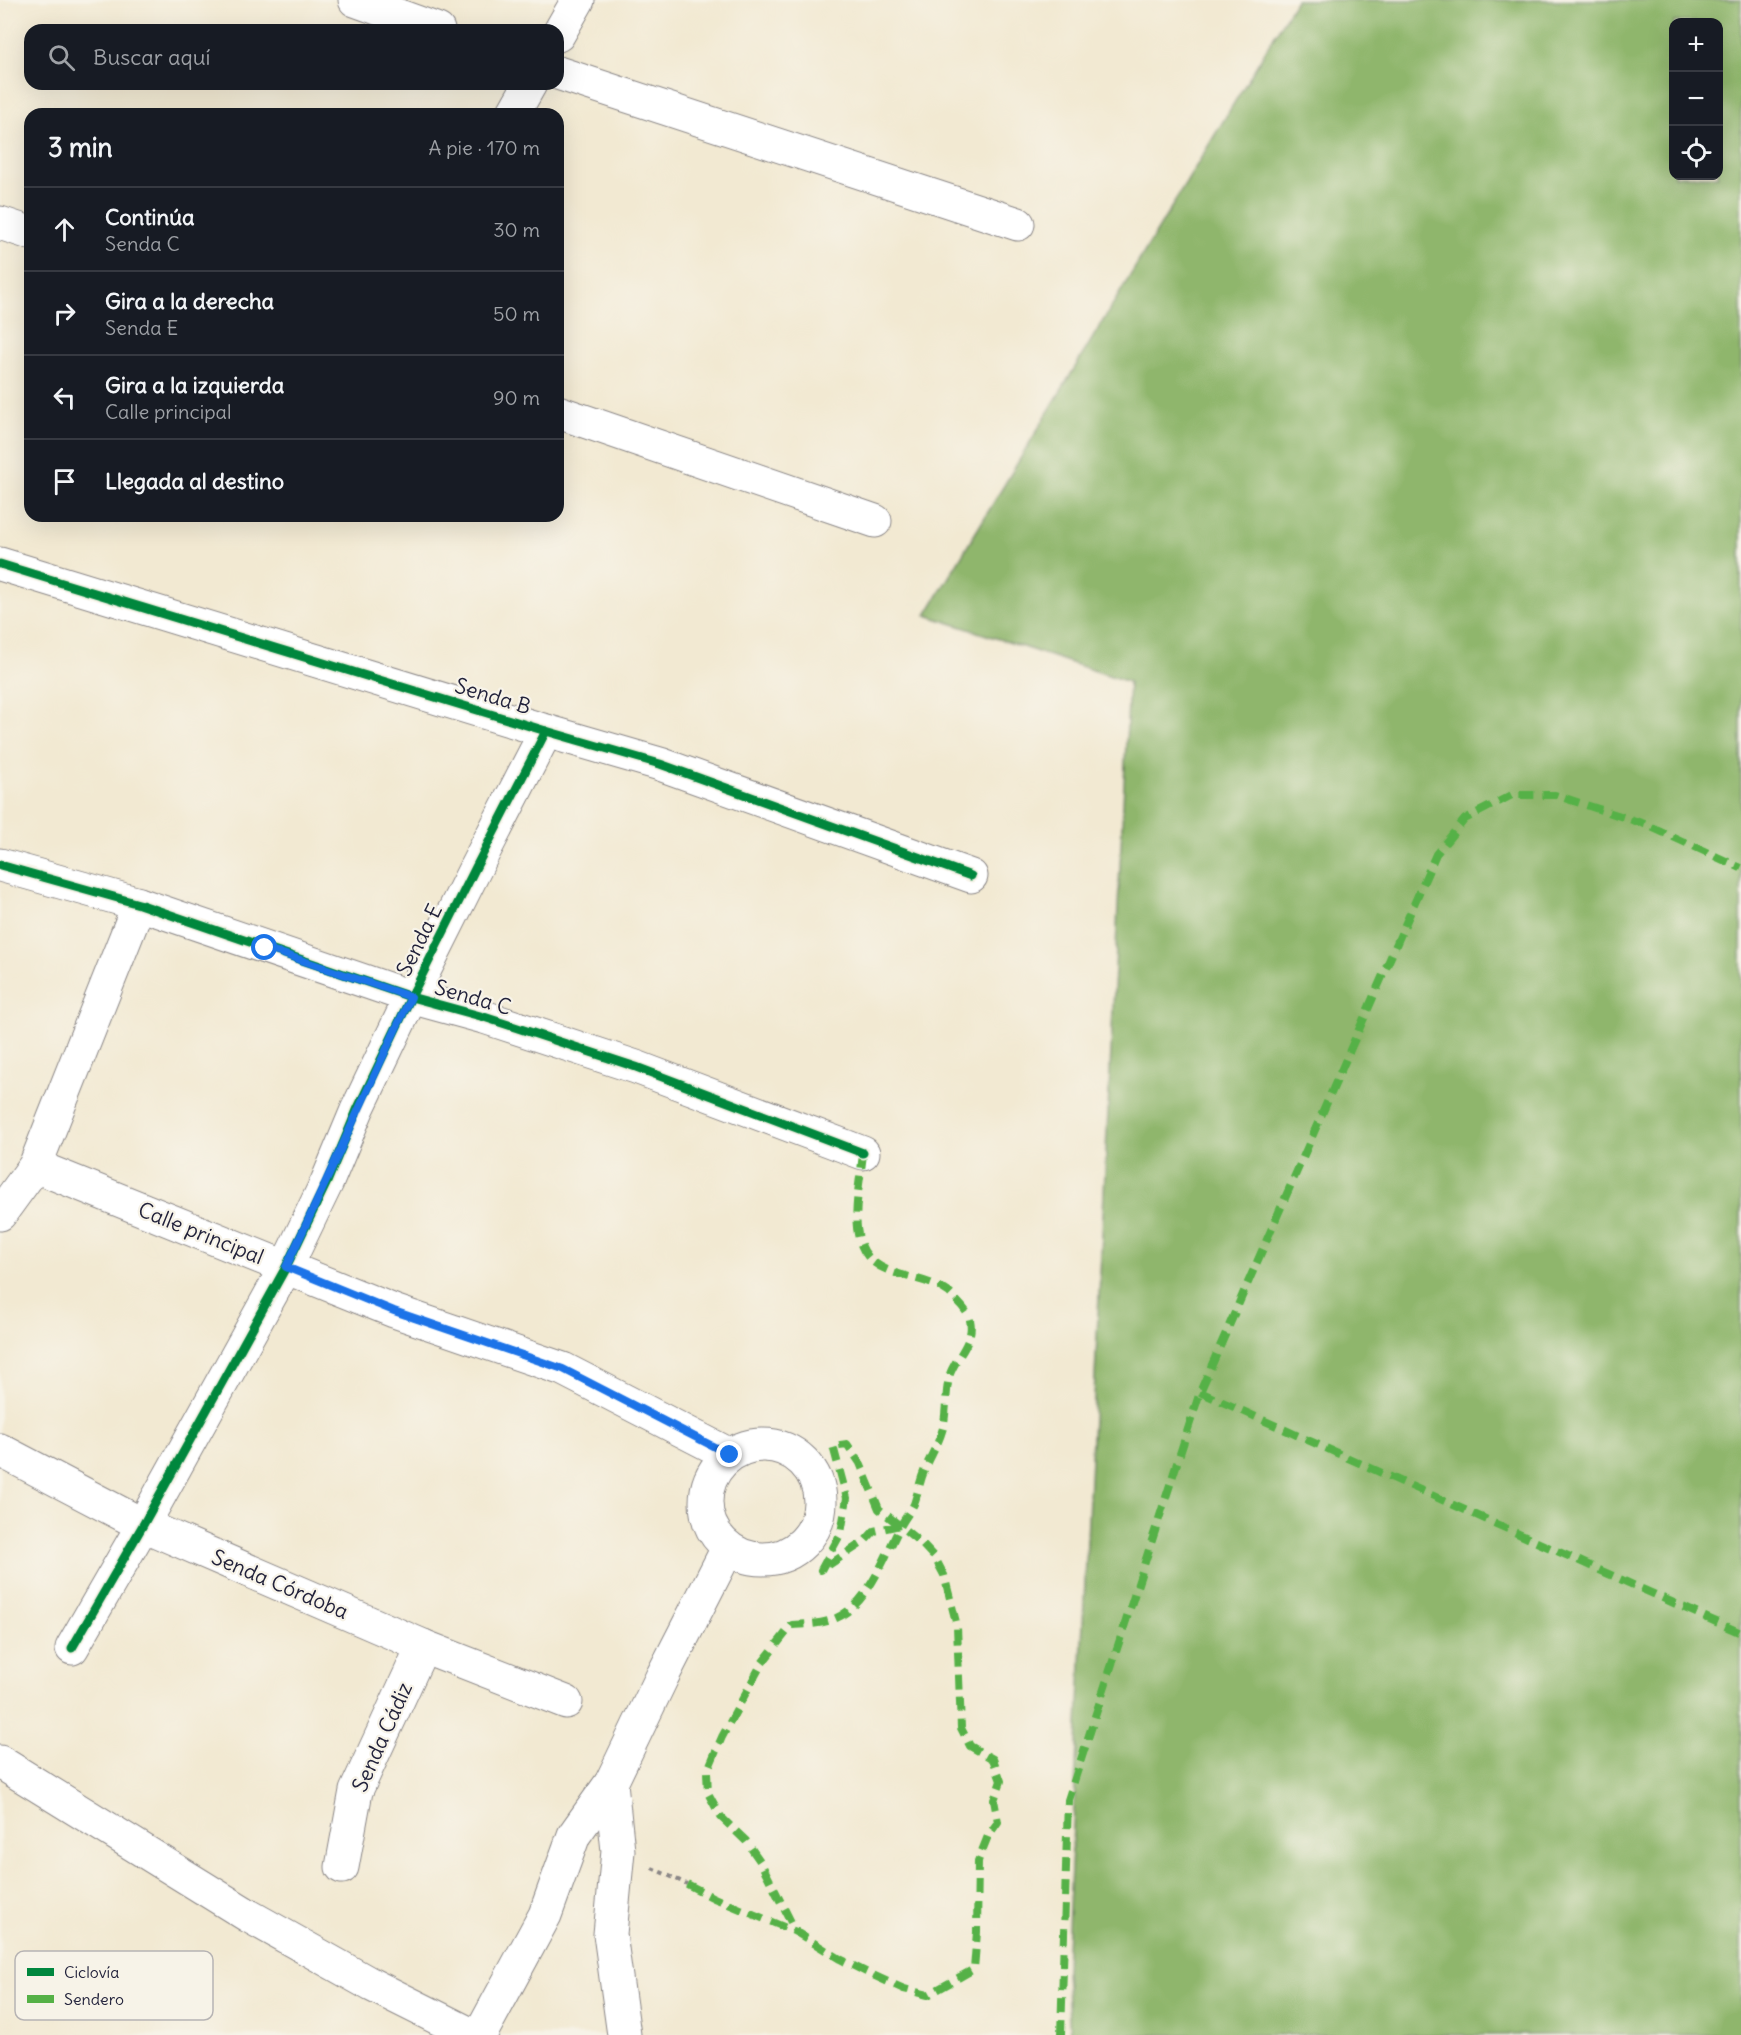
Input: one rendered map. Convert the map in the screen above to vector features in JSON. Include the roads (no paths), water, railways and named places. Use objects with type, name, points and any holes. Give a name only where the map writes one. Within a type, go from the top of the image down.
[{"type":"street","points":[[355,0],[421,24]]},
{"type":"street","points":[[564,24],[578,0]]},
{"type":"street","points":[[564,75],[1018,224]]},
{"type":"street","points":[[516,108],[527,90]]},
{"type":"street","points":[[0,224],[24,232]]},
{"type":"street","points":[[564,414],[875,521]]},
{"type":"street","name":"Senda B","points":[[0,564],[660,764],[971,876]]},
{"type":"street","name":"Senda E","points":[[72,1648],[286,1267],[411,997],[546,731]]},
{"type":"street","name":"Senda C","points":[[0,865],[139,904],[411,997],[483,1017],[636,1067],[863,1153]]},
{"type":"street","points":[[0,1214],[35,1166],[139,904]]},
{"type":"street","name":"Calle principal","points":[[35,1166],[394,1311],[563,1369],[730,1455]]},
{"type":"street","points":[[755,1445],[782,1447],[797,1456],[810,1468],[818,1485],[820,1503],[817,1520],[809,1536],[796,1549],[780,1557],[762,1559],[744,1556],[728,1548],[716,1535],[708,1519],[706,1501],[709,1483],[717,1467],[730,1455],[755,1445]]},
{"type":"street","name":"Senda Córdoba","points":[[0,1450],[143,1525],[423,1646],[566,1702]]},
{"type":"street","points":[[480,2035],[545,1915],[574,1835],[611,1784],[662,1677],[728,1548]]},
{"type":"street","name":"Senda Cádiz","points":[[342,1867],[356,1791],[423,1646]]},
{"type":"street","points":[[0,1762],[249,1916],[372,1984],[472,2035]]},
{"type":"street","points":[[611,1784],[618,1851],[610,1935],[624,2035]]}]
